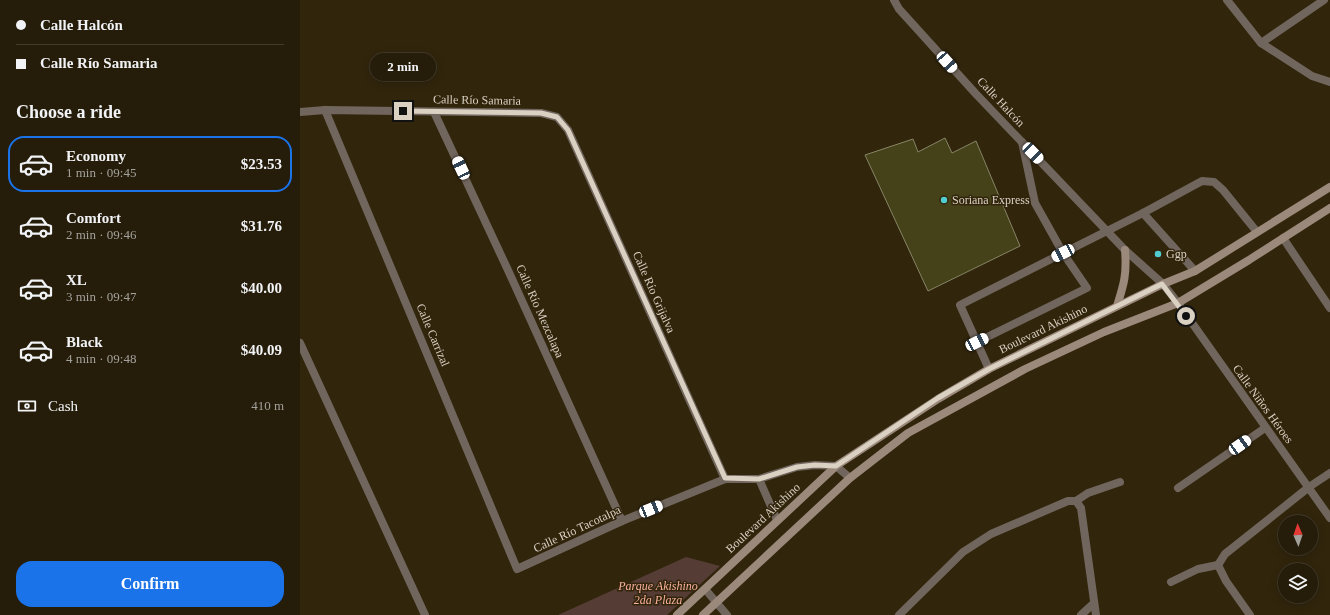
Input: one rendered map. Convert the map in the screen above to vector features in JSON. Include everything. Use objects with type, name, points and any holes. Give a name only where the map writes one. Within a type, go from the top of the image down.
[{"type":"main road","name":"Boulevard Akishino","points":[[677,615],[836,466],[938,398],[989,369],[1162,284],[1195,271],[1330,187]]},
{"type":"main road","points":[[703,615],[850,478],[908,432],[1026,369],[1104,332],[1178,303],[1330,208]]},
{"type":"main road","points":[[1117,306],[1124,286],[1126,269],[1125,250]]},
{"type":"street","name":"Calle Halcón","points":[[894,0],[904,14],[1022,142],[1125,250],[1162,284],[1178,303]]},
{"type":"street","points":[[1227,0],[1261,43],[1312,76],[1330,82]]},
{"type":"street","points":[[1261,43],[1324,0]]},
{"type":"street","name":"Calle Río Samaria","points":[[300,112],[325,110],[541,113],[557,117]]},
{"type":"street","name":"Calle Carrizal","points":[[325,110],[518,569]]},
{"type":"street","name":"Calle Río Mezcalapa","points":[[434,112],[507,268],[622,522]]},
{"type":"street","name":"Calle Río Grijalva","points":[[557,117],[568,130],[725,478]]},
{"type":"street","points":[[977,342],[1087,288],[1063,253],[1035,203],[1022,142]]},
{"type":"street","points":[[989,369],[960,305],[1108,231],[1202,181],[1214,182],[1223,190],[1258,232]]},
{"type":"street","points":[[1143,213],[1195,271]]},
{"type":"street","points":[[1283,238],[1330,308]]},
{"type":"street","name":"Calle Niños Héroes","points":[[1178,303],[1330,518]]},
{"type":"street","points":[[300,343],[425,615]]},
{"type":"street","points":[[1178,488],[1265,428]]},
{"type":"street","name":"Calle Río Tacotalpa","points":[[518,569],[725,478],[759,479],[797,467],[815,465],[836,466]]},
{"type":"street","points":[[836,466],[850,478]]},
{"type":"street","points":[[1218,565],[1224,554],[1309,487],[1330,473]]},
{"type":"street","points":[[759,479],[777,520]]},
{"type":"street","points":[[899,615],[963,552],[991,534],[1068,501],[1076,501],[1088,493],[1120,482]]},
{"type":"street","points":[[1076,501],[1082,508],[1093,604],[1096,615]]},
{"type":"street","points":[[1171,582],[1198,569],[1218,565]]},
{"type":"street","points":[[1218,565],[1226,581],[1250,615]]},
{"type":"street","points":[[705,589],[727,615]]},
{"type":"street","points":[[1081,615],[1093,604]]},
{"type":"green space","name":"Parque Akishino 2da Plaza","points":[[686,557],[720,566],[667,615],[558,615]]},
{"type":"building","name":"Soriana Express","points":[[945,138],[952,153],[976,141],[1020,246],[928,291],[865,155],[913,139],[918,152]]},
{"type":"place","name":"Soriana Express","points":[[944,200]]},
{"type":"place","name":"Ggp","points":[[1158,254]]},
{"type":"route","points":[[403,111],[541,113],[557,117],[568,130],[725,478],[759,479],[797,467],[815,465],[836,466],[938,398],[989,369],[1162,284],[1178,303],[1186,316]]}]
